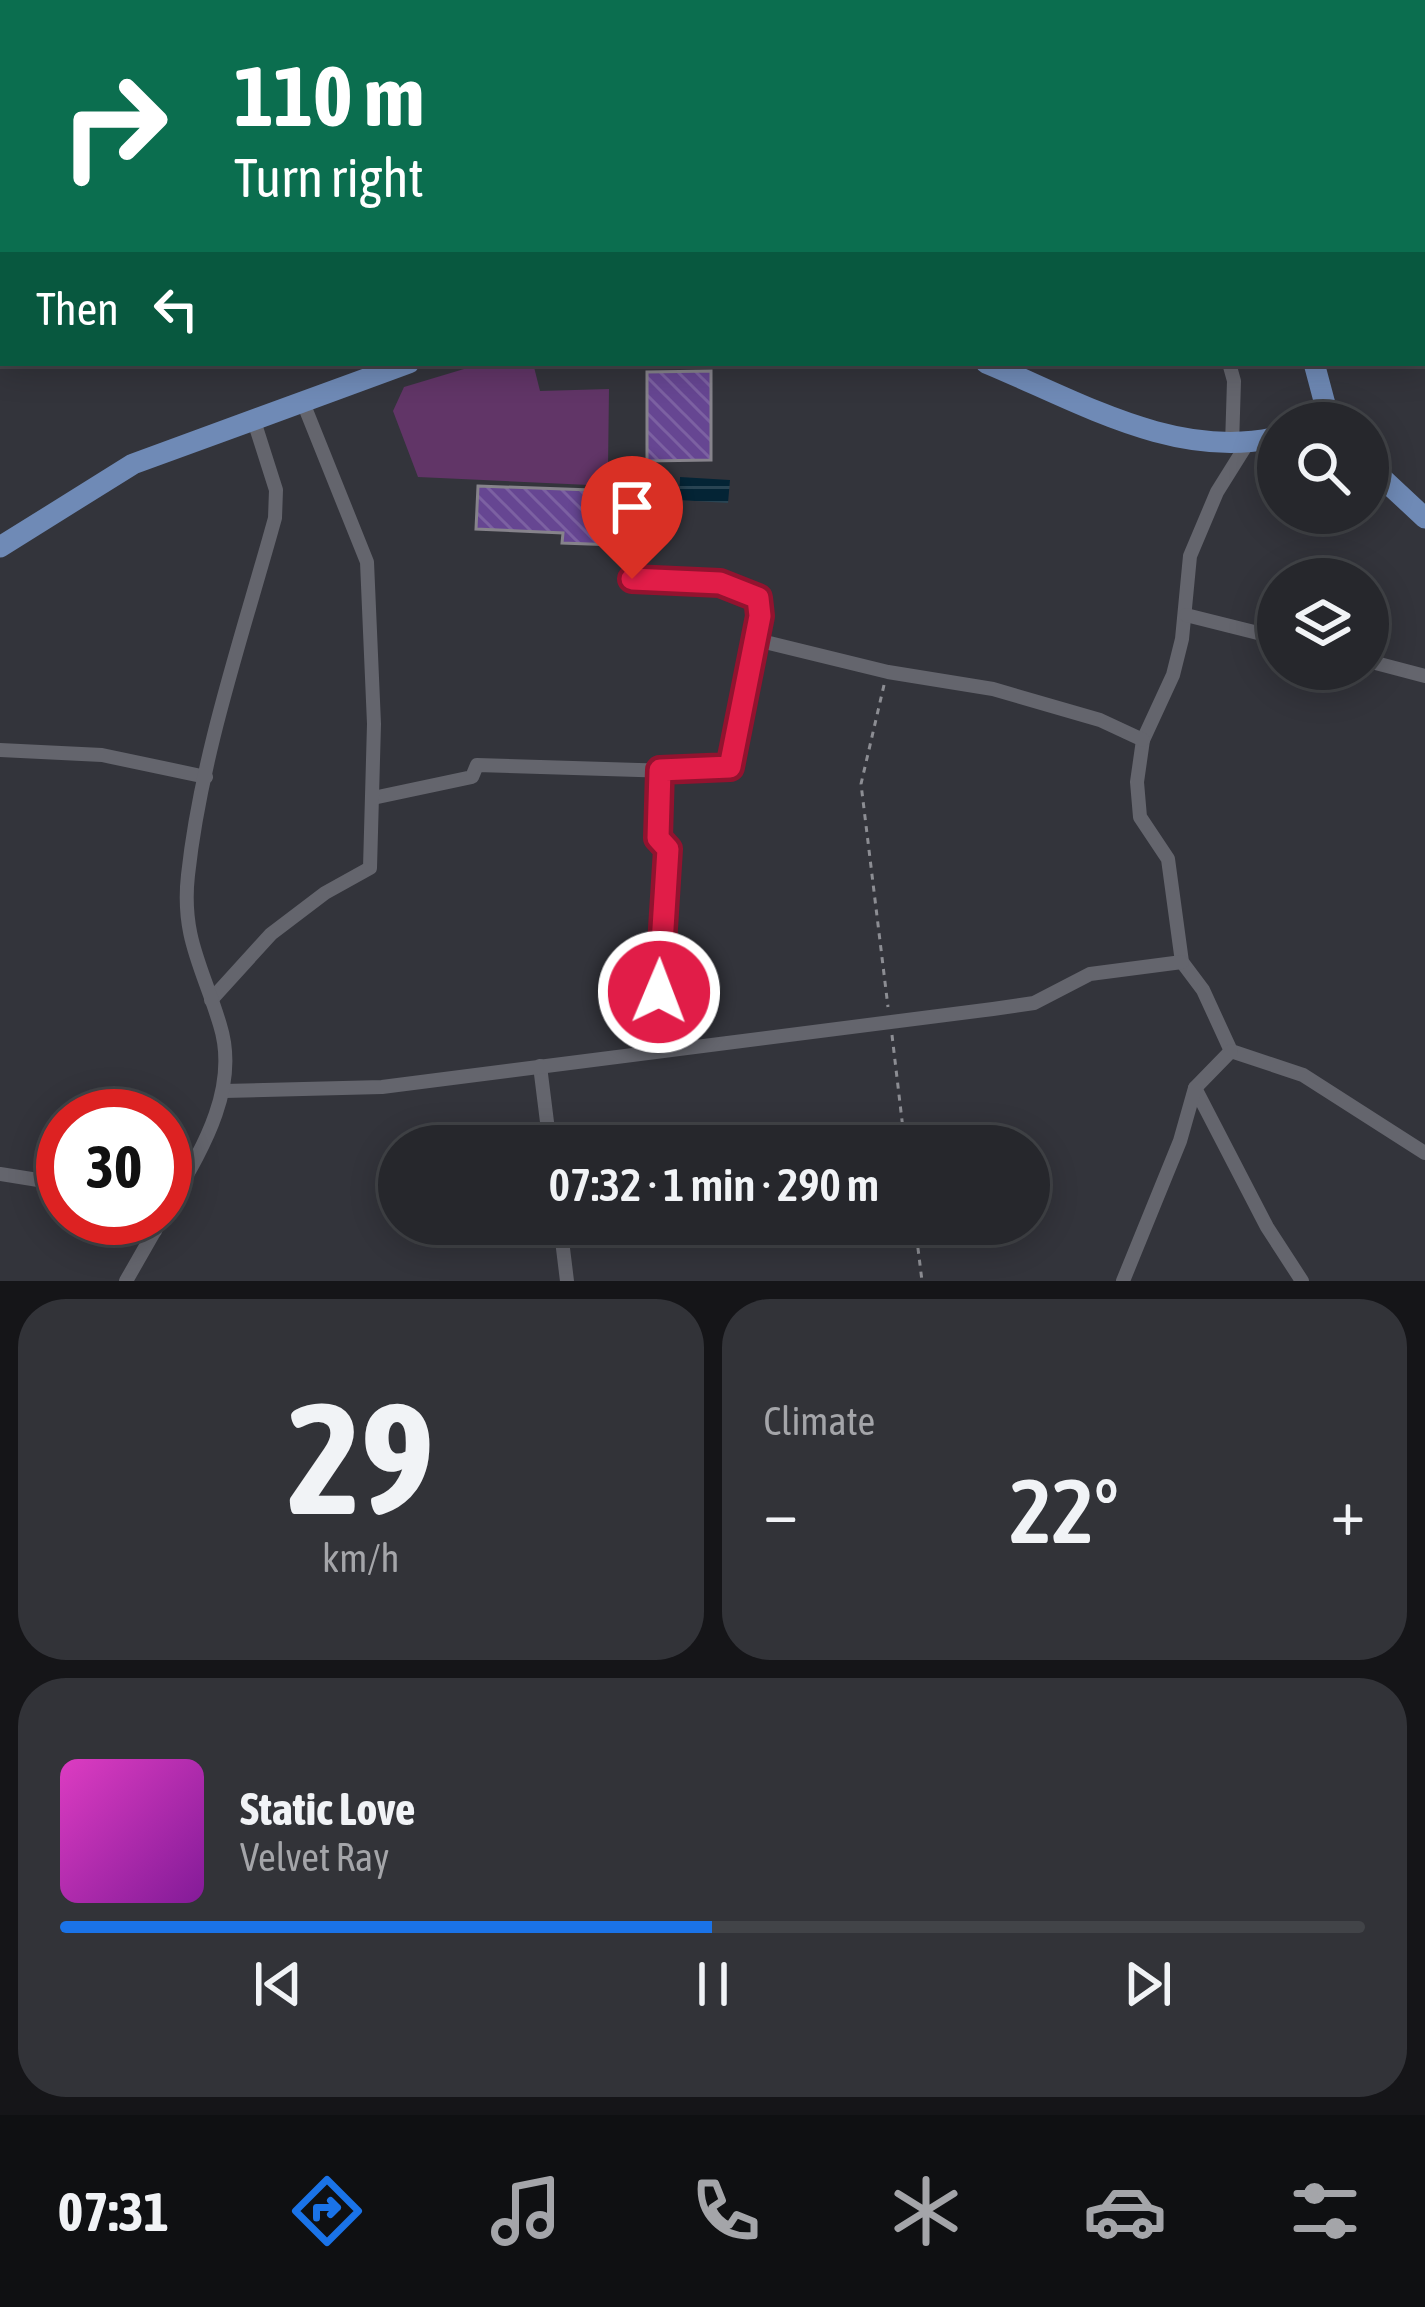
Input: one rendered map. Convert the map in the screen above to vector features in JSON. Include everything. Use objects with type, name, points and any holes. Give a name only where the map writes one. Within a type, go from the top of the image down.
[{"type":"main road","points":[[0,547],[133,464],[402,366]]},
{"type":"main road","points":[[993,366],[1192,442],[1257,440]]},
{"type":"main road","points":[[1314,366],[1319,402]]},
{"type":"main road","points":[[1389,485],[1425,518]]},
{"type":"street","points":[[1230,366],[1239,444],[1190,556],[1186,615],[1174,675],[1143,740],[1140,817],[1168,860],[1182,962],[1203,990],[1231,1051],[1303,1075],[1425,1153]]},
{"type":"street","points":[[211,1000],[272,934],[325,893],[370,868],[373,798],[367,562],[304,405]]},
{"type":"street","points":[[192,1166],[224,1091],[225,1048],[184,922],[206,777],[275,518],[276,490],[254,421]]},
{"type":"street","points":[[373,798],[472,777],[477,765],[730,767],[757,640],[758,598],[741,588],[632,579]]},
{"type":"street","points":[[1186,615],[1257,633]]},
{"type":"street","points":[[757,640],[887,672],[993,689],[1100,720],[1143,740]]},
{"type":"street","points":[[1389,667],[1425,676]]},
{"type":"street","points":[[0,750],[102,755],[206,777]]},
{"type":"street","points":[[660,770],[658,838],[668,849],[660,911],[660,1051]]},
{"type":"street","points":[[224,1091],[382,1088],[1034,1003],[1090,974],[1182,962]]},
{"type":"street","points":[[1123,1281],[1180,1141],[1195,1088],[1231,1051]]},
{"type":"street","points":[[539,1066],[547,1125]]},
{"type":"street","points":[[1195,1088],[1267,1227],[1302,1281]]},
{"type":"street","points":[[0,1174],[36,1180]]},
{"type":"street","points":[[126,1281],[147,1245]]},
{"type":"street","points":[[563,1245],[567,1281]]},
{"type":"path","points":[[887,672],[861,784],[902,1125]]},
{"type":"path","points":[[918,1245],[922,1281]]},
{"type":"shaded area","points":[[474,366],[534,366],[540,391],[609,389],[608,468],[655,470],[654,488],[418,477],[393,411],[404,387]]},
{"type":"water","points":[[680,477],[730,480],[728,503],[679,500]]},
{"type":"building","points":[[711,371],[711,460],[647,461],[647,372]]},
{"type":"building","points":[[478,486],[647,492],[644,546],[562,543],[563,533],[476,529]]},
{"type":"route","points":[[632,579],[683,579],[741,588],[758,598],[760,616],[730,767],[660,770],[658,838],[668,849],[660,911],[659,992]]}]
